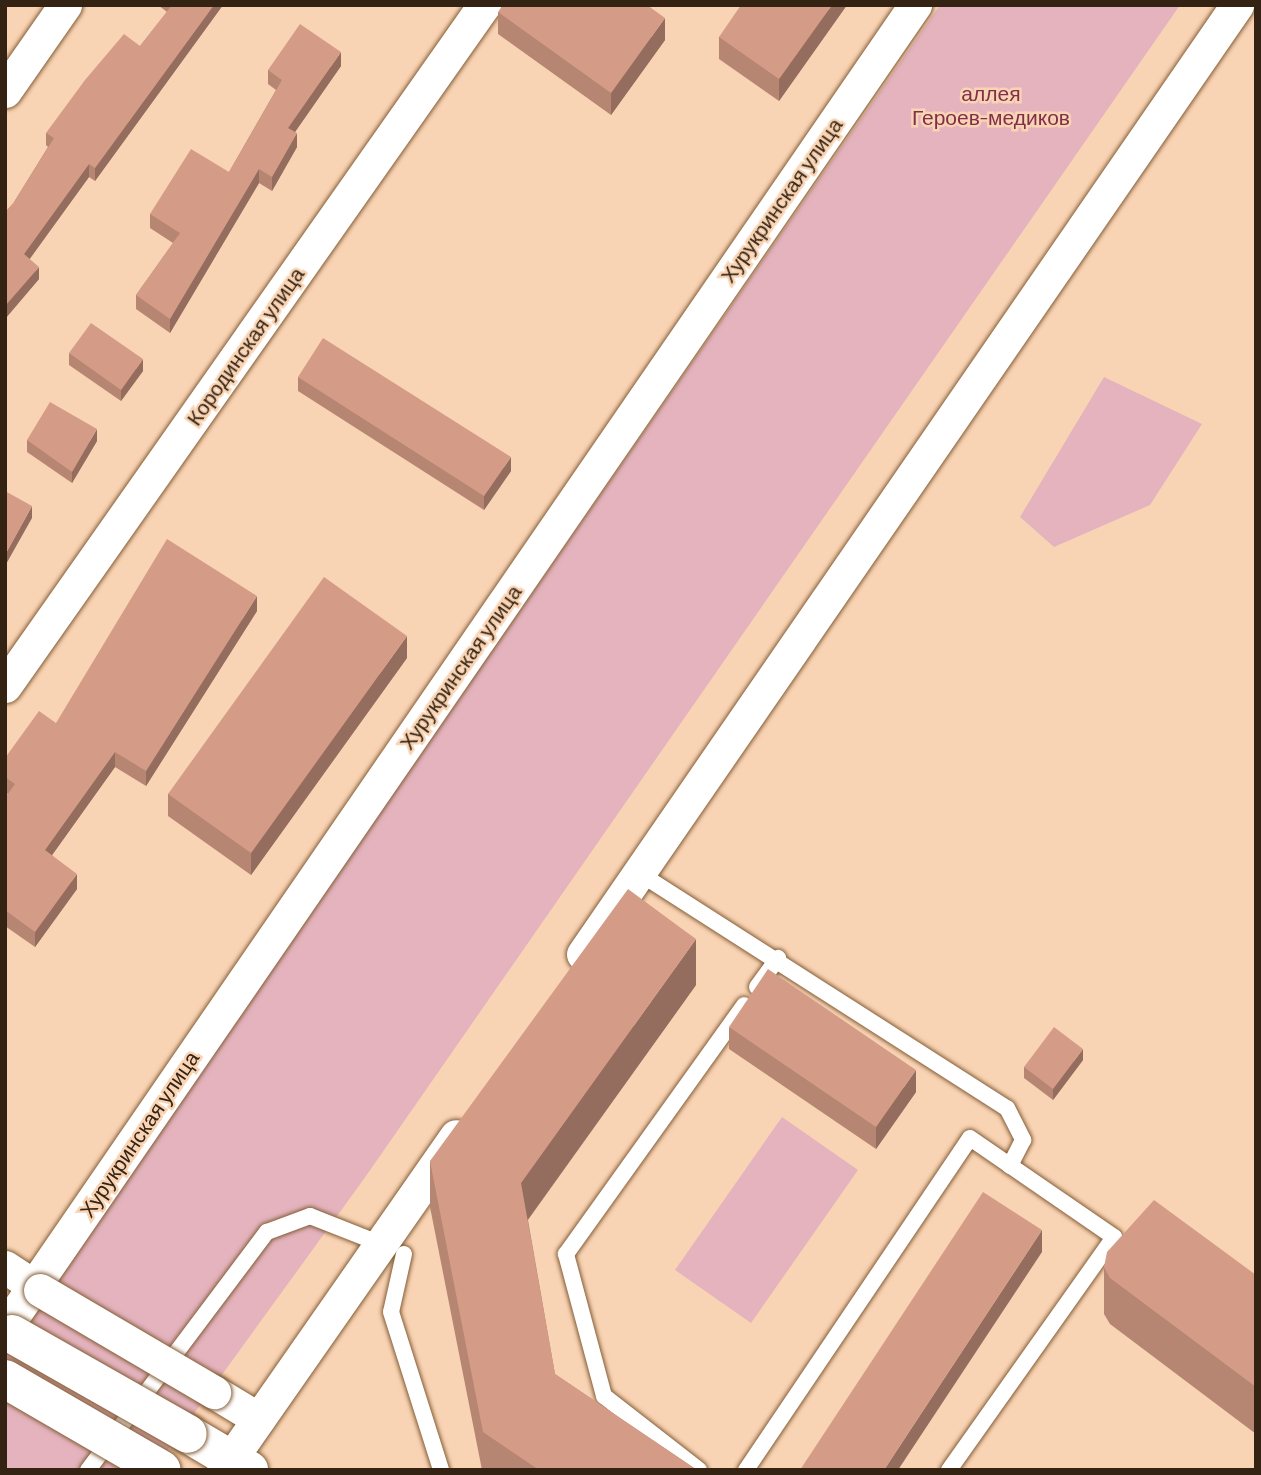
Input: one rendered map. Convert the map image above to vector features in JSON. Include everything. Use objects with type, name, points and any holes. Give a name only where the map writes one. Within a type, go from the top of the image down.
[{"type":"main road","points":[[8,1331],[188,1434],[234,1466]]},
{"type":"main road","points":[[5,1379],[162,1470]]},
{"type":"street","points":[[5,90],[65,5]]},
{"type":"street","name":"Кородинская улица","points":[[5,686],[484,5]]},
{"type":"street","name":"Хурукринская улица","points":[[8,1331],[915,5]]},
{"type":"street","points":[[561,985],[1237,5]]},
{"type":"street","points":[[234,1466],[259,1419],[392,1249],[475,1109]]},
{"type":"street","points":[[5,1267],[259,1419]]},
{"type":"lane","points":[[639,873],[778,958],[1007,1108],[1023,1140],[1010,1166]]},
{"type":"lane","points":[[699,1470],[604,1396],[565,1254],[778,958]]},
{"type":"lane","points":[[746,1470],[970,1138],[1114,1237],[949,1470]]},
{"type":"lane","points":[[88,1470],[267,1232],[310,1216],[392,1249],[391,1312],[441,1470]]},
{"type":"green space","name":"аллея Героев-медиков","points":[[940,5],[1180,5],[366,1176],[153,1470],[5,1470],[5,1353]]},
{"type":"green space","points":[[1104,377],[1202,424],[1150,505],[1054,547],[1020,517]]},
{"type":"green space","points":[[782,1117],[858,1170],[751,1323],[675,1270]]},
{"type":"building","points":[[172,5],[214,5],[95,168],[89,164],[24,254],[39,267],[5,306],[5,212],[54,138],[46,133],[85,80],[124,34],[140,46]]},
{"type":"building","points":[[503,5],[647,5],[665,18],[611,93],[498,12]]},
{"type":"building","points":[[741,5],[832,5],[779,79],[719,37]]},
{"type":"building","points":[[300,24],[341,52],[288,128],[297,133],[272,177],[259,169],[170,319],[136,295],[180,233],[150,214],[191,149],[229,172],[282,80],[268,70]]},
{"type":"building","points":[[91,323],[143,359],[121,390],[69,353]]},
{"type":"building","points":[[323,338],[511,457],[484,496],[298,377]]},
{"type":"building","points":[[50,402],[97,429],[72,472],[27,440]]},
{"type":"building","points":[[5,491],[32,506],[5,555]]},
{"type":"building","points":[[167,539],[257,596],[146,771],[115,752],[45,850],[77,874],[35,932],[5,910],[5,798],[15,784],[5,777],[5,758],[39,711],[56,723]]},
{"type":"building","points":[[324,577],[407,636],[251,853],[168,794]]},
{"type":"building","points":[[628,889],[696,939],[521,1183],[555,1374],[697,1470],[539,1470],[483,1432],[430,1161]]},
{"type":"building","points":[[768,969],[916,1070],[876,1127],[729,1027]]},
{"type":"building","points":[[1054,1027],[1083,1049],[1053,1089],[1024,1067]]},
{"type":"building","points":[[983,1192],[1042,1230],[884,1470],[800,1470]]},
{"type":"building","points":[[1154,1200],[1256,1275],[1256,1387],[1110,1278],[1104,1267],[1107,1252]]}]
